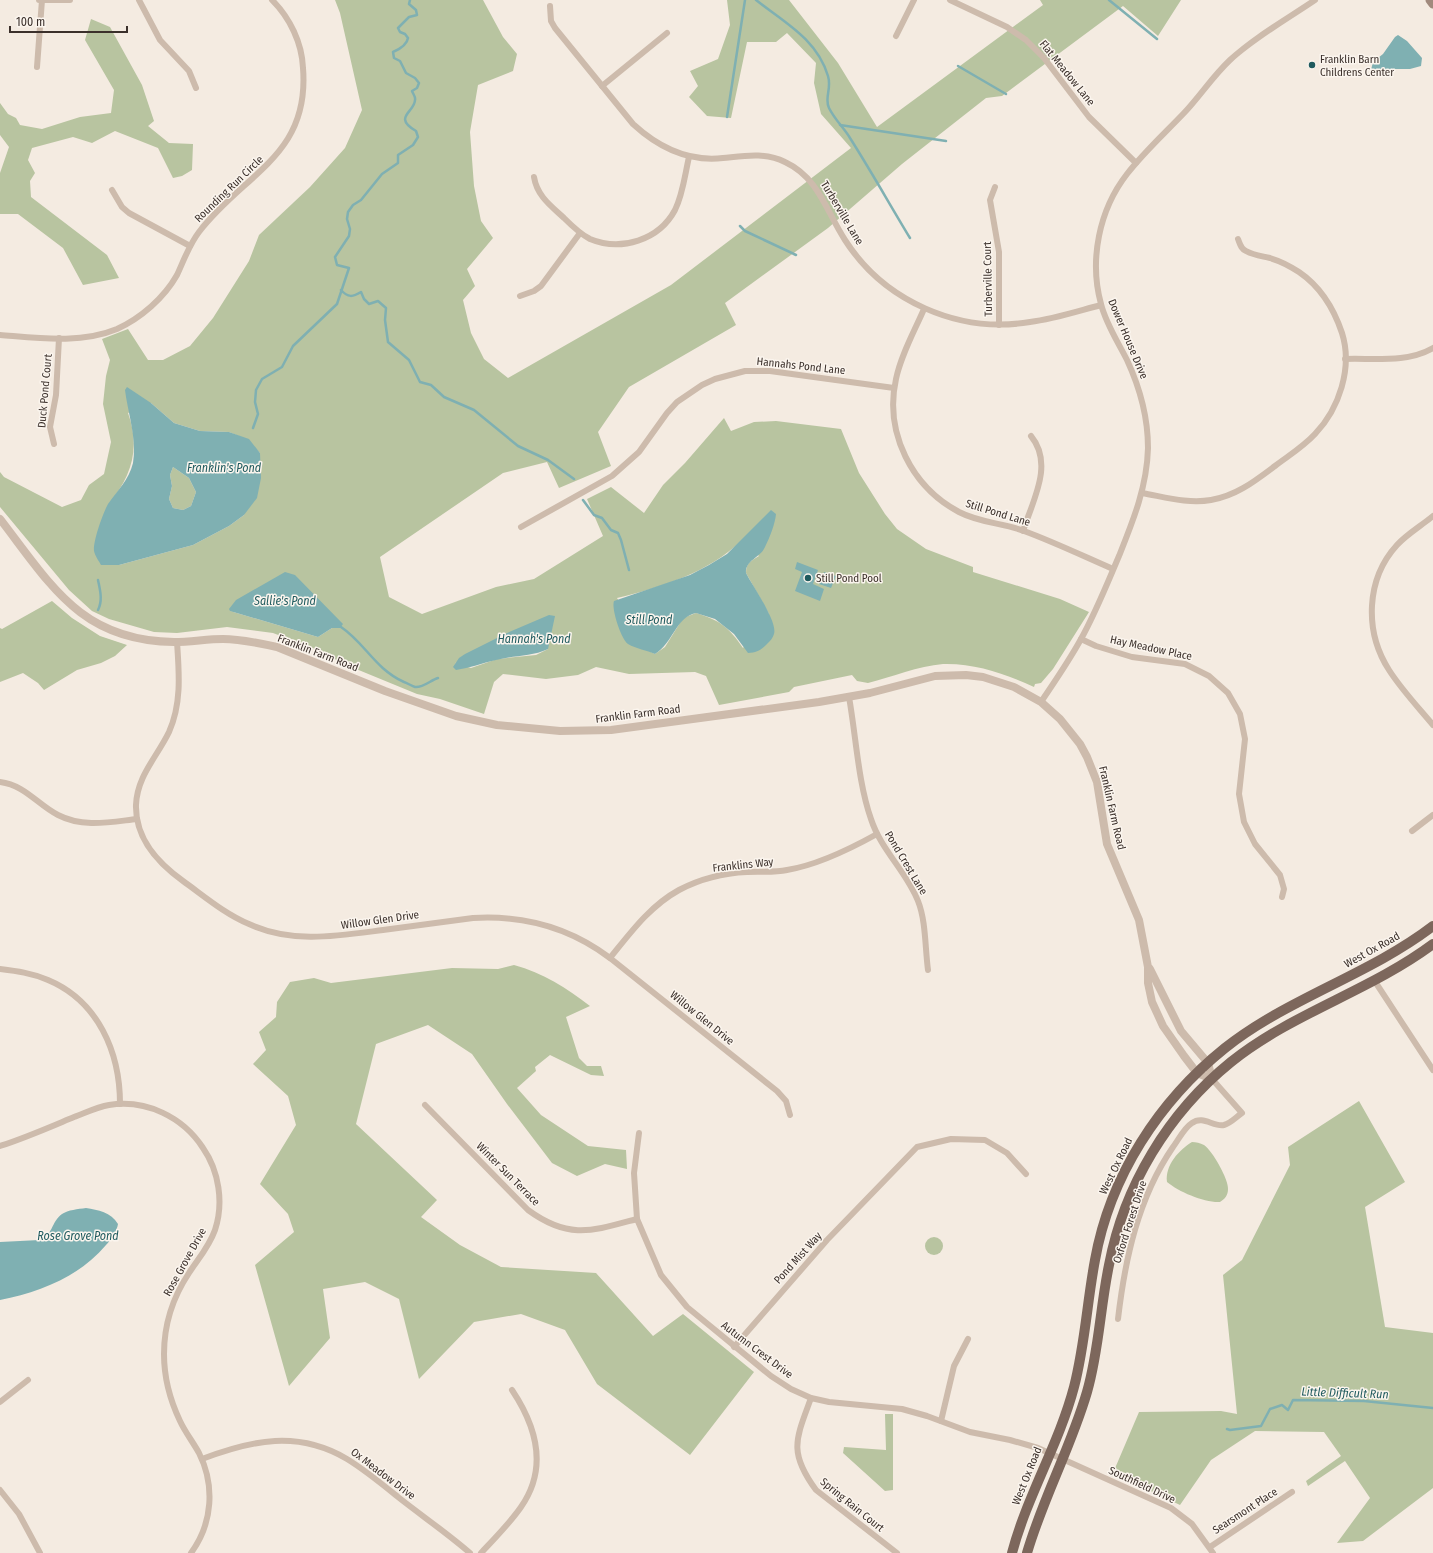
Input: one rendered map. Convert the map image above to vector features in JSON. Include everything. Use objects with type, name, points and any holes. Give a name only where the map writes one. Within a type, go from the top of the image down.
[{"type":"main road","points":[[1430,0],[1433,4]]},
{"type":"main road","name":"West Ox Road","points":[[1012,1553],[1024,1514],[1074,1388],[1084,1340],[1095,1260],[1104,1224],[1115,1193],[1134,1153],[1150,1127],[1170,1101],[1208,1062],[1241,1036],[1258,1025],[1394,953],[1433,926]]},
{"type":"main road","points":[[1027,1553],[1082,1411],[1091,1379],[1097,1347],[1108,1268],[1126,1206],[1140,1175],[1161,1138],[1187,1105],[1212,1079],[1243,1053],[1265,1039],[1374,980],[1433,944]]},
{"type":"street","points":[[39,0],[70,0]]},
{"type":"street","points":[[37,67],[42,0]]},
{"type":"street","points":[[139,0],[160,40],[189,71],[196,88]]},
{"type":"street","name":"Rounding Run Circle","points":[[0,335],[76,338],[100,334],[118,328],[133,320],[147,310],[167,290],[176,277],[190,246],[208,220],[283,148],[297,122],[304,93],[305,78],[302,57],[295,34],[288,21],[272,0]]},
{"type":"street","points":[[896,36],[914,0]]},
{"type":"street","name":"Flat Meadow Lane","points":[[950,0],[1007,27],[1026,40],[1044,58],[1093,122],[1136,163]]},
{"type":"street","name":"Dower House Drive","points":[[1041,702],[1081,639],[1096,610],[1133,521],[1142,493],[1148,448],[1144,411],[1134,376],[1101,305],[1096,273],[1096,255],[1102,221],[1116,190],[1136,163],[1188,110],[1229,61],[1241,51],[1315,0]]},
{"type":"street","name":"Turberville Lane","points":[[550,6],[551,21],[555,28],[633,124],[644,135],[668,150],[689,156],[708,159],[765,156],[784,161],[794,167],[804,174],[817,188],[844,239],[867,268],[894,292],[924,309],[958,320],[999,325],[1031,322],[1101,305]]},
{"type":"street","points":[[602,86],[667,33]]},
{"type":"street","points":[[534,177],[538,192],[543,199],[580,233],[599,242],[610,244],[631,243],[651,235],[668,220],[679,200],[689,156]]},
{"type":"street","name":"Turberville Court","points":[[995,187],[990,200],[1000,252],[999,325]]},
{"type":"street","points":[[112,190],[119,203],[129,212],[190,246]]},
{"type":"street","points":[[520,296],[534,291],[541,286],[580,233]]},
{"type":"street","points":[[1142,493],[1184,501],[1198,501],[1225,497],[1250,485],[1310,439],[1325,422],[1337,401],[1342,386],[1345,359],[1342,336],[1337,319],[1325,298],[1307,278],[1288,265],[1271,258],[1247,252],[1243,249],[1238,239]]},
{"type":"street","name":"Still Pond Lane","points":[[924,309],[900,363],[894,388],[893,403],[898,439],[909,464],[926,487],[936,497],[960,513],[975,519],[1023,530],[1113,569]]},
{"type":"street","name":"Duck Pond Court","points":[[54,444],[50,427],[56,395],[59,338]]},
{"type":"street","points":[[1345,359],[1402,359],[1415,356],[1433,348]]},
{"type":"street","name":"Hannahs Pond Lane","points":[[521,527],[612,476],[639,452],[667,413],[678,402],[695,389],[715,379],[744,371],[770,371],[894,388]]},
{"type":"street","points":[[1023,530],[1042,468],[1040,451],[1031,436]]},
{"type":"street","points":[[1433,516],[1398,544],[1386,560],[1377,578],[1372,602],[1372,615],[1376,643],[1382,657],[1389,670],[1433,725]]},
{"type":"street","name":"Franklin Farm Road","points":[[0,519],[60,596],[90,620],[129,637],[144,640],[176,642],[222,639],[260,643],[277,648],[436,710],[498,725],[560,732],[611,730],[849,697],[935,676],[966,675],[998,681],[1014,687],[1041,702],[1060,719],[1080,744],[1091,766],[1097,782],[1107,844],[1139,920],[1148,967],[1148,983],[1154,1007],[1174,1043],[1197,1073]]},
{"type":"street","name":"Hay Meadow Place","points":[[1081,639],[1096,646],[1132,657],[1185,664],[1209,676],[1228,693],[1240,714],[1245,739],[1239,794],[1244,822],[1255,844],[1280,875],[1284,889],[1282,897]]},
{"type":"street","name":"Willow Glen Drive","points":[[176,642],[179,690],[177,706],[169,731],[139,784],[137,794],[137,819],[145,842],[161,864],[227,913],[258,928],[293,936],[329,937],[473,918],[513,918],[532,921],[567,932],[584,940],[610,958],[777,1091],[786,1101],[790,1115]]},
{"type":"street","name":"Pond Crest Lane","points":[[849,697],[868,808],[877,834],[918,901],[923,925],[928,970]]},
{"type":"street","points":[[0,782],[24,790],[48,809],[68,820],[91,823],[137,819]]},
{"type":"street","points":[[1412,831],[1433,816]]},
{"type":"street","name":"Franklins Way","points":[[610,958],[640,920],[651,910],[665,899],[692,884],[727,874],[774,872],[801,867],[877,834]]},
{"type":"street","name":"Franklin Farm Road","points":[[1148,967],[1181,1030],[1208,1062],[1212,1079]]},
{"type":"street","points":[[0,969],[18,971],[47,979],[66,990],[90,1011],[103,1029],[113,1050],[119,1077],[120,1104]]},
{"type":"street","points":[[1374,980],[1433,1070]]},
{"type":"street","points":[[1197,1073],[1212,1079]]},
{"type":"street","name":"Oxford Forest Drive","points":[[1118,1319],[1126,1262],[1132,1241],[1146,1197],[1166,1158],[1187,1128],[1194,1121],[1203,1120],[1223,1125],[1242,1113],[1212,1079]]},
{"type":"street","name":"Rose Grove Drive","points":[[0,1146],[95,1109],[120,1104],[150,1108],[180,1123],[194,1136],[206,1152],[217,1180],[220,1200],[215,1230],[207,1248],[185,1279],[177,1294],[168,1322],[164,1343],[166,1378],[171,1400],[180,1422],[202,1459],[209,1484],[208,1512],[203,1532],[191,1553]]},
{"type":"street","name":"Winter Sun Terrace","points":[[425,1105],[528,1210],[540,1219],[564,1229],[579,1231],[591,1230],[637,1219]]},
{"type":"street","name":"Autumn Crest Drive","points":[[639,1133],[634,1173],[637,1219],[661,1275],[687,1307],[734,1347],[774,1378],[811,1398],[829,1402],[902,1409],[970,1432],[1010,1440],[1049,1453]]},
{"type":"street","name":"Pond Mist Way","points":[[734,1347],[775,1298],[879,1184],[917,1147],[951,1138],[985,1140],[1007,1153],[1026,1174]]},
{"type":"street","points":[[940,1421],[954,1366],[968,1338]]},
{"type":"street","points":[[0,1402],[28,1380]]},
{"type":"street","points":[[481,1553],[522,1506],[530,1490],[536,1468],[536,1446],[531,1425],[523,1406],[512,1390]]},
{"type":"street","name":"Spring Rain Court","points":[[811,1398],[797,1440],[800,1464],[806,1477],[816,1490],[897,1553]]},
{"type":"street","name":"Ox Meadow Drive","points":[[202,1459],[232,1448],[262,1442],[298,1441],[327,1448],[359,1467],[470,1553]]},
{"type":"street","name":"Southfield Drive","points":[[1049,1453],[1171,1508],[1192,1524],[1214,1553]]},
{"type":"street","points":[[0,1490],[19,1514],[40,1553]]},
{"type":"street","name":"Searsmont Place","points":[[1210,1547],[1292,1492]]},
{"type":"green space","points":[[335,0],[483,0],[503,37],[517,54],[513,71],[478,85],[470,132],[474,186],[481,221],[493,238],[467,269],[475,286],[463,300],[471,333],[484,359],[508,378],[671,285],[851,148],[821,114],[814,83],[816,63],[787,33],[776,42],[747,42],[731,118],[707,116],[689,97],[698,86],[690,71],[718,59],[730,25],[727,0],[789,0],[838,63],[877,127],[1043,5],[1040,0],[1181,0],[1158,36],[1123,6],[1002,96],[986,98],[902,164],[828,228],[725,303],[736,325],[629,387],[598,432],[611,466],[559,488],[547,462],[503,473],[380,557],[389,597],[422,614],[496,587],[534,579],[603,536],[587,499],[611,487],[644,513],[663,485],[685,463],[724,418],[731,431],[754,422],[776,421],[841,429],[859,473],[885,514],[897,529],[926,549],[973,567],[973,572],[1060,599],[1089,612],[1053,669],[1041,683],[1035,684],[1034,687],[990,670],[967,665],[943,664],[915,669],[868,683],[857,681],[852,675],[794,687],[789,692],[719,705],[706,676],[695,672],[629,674],[596,667],[578,675],[546,679],[503,674],[494,682],[484,714],[440,699],[417,694],[344,664],[318,650],[273,633],[227,627],[177,633],[154,632],[109,619],[92,611],[69,590],[0,507],[0,472],[4,477],[62,507],[81,500],[89,485],[104,474],[111,442],[103,404],[106,376],[110,360],[102,339],[128,329],[148,360],[163,360],[190,346],[213,318],[249,261],[259,235],[310,187],[345,148],[362,110],[340,13]],"holes":[[[151,403],[174,423],[200,431],[229,432],[246,439],[260,453],[244,515],[229,526],[193,545],[119,565],[108,505],[123,484],[132,462],[134,439],[128,413]],[[742,540],[759,556],[751,561],[748,565],[746,573],[769,614],[743,648],[723,625],[711,618],[696,613],[683,618],[665,647],[655,654],[651,652],[617,598],[667,584],[699,570],[729,552]],[[230,611],[332,628],[318,637]],[[548,649],[536,655],[497,659],[471,668],[455,663]]]},
{"type":"green space","points":[[91,19],[110,27],[142,85],[154,121],[148,126],[169,143],[193,144],[192,170],[182,176],[173,178],[158,148],[115,131],[92,143],[73,137],[32,148],[28,160],[35,173],[30,181],[31,197],[107,255],[119,278],[83,285],[63,248],[18,214],[0,214],[0,173],[9,147],[0,135],[0,103],[8,114],[16,118],[20,125],[42,129],[80,117],[111,113],[114,90],[85,40]]},
{"type":"green space","points":[[173,467],[189,478],[196,492],[191,506],[183,510],[173,508],[169,499],[172,486],[170,475]]},
{"type":"green space","points":[[52,601],[72,618],[100,636],[127,645],[115,656],[101,663],[77,670],[44,690],[38,683],[23,673],[0,682],[0,628],[2,629]]},
{"type":"green space","points":[[514,965],[545,977],[590,1006],[566,1017],[579,1058],[587,1066],[601,1066],[604,1076],[591,1075],[550,1055],[535,1067],[536,1071],[517,1088],[541,1115],[588,1146],[626,1150],[627,1169],[605,1164],[577,1176],[552,1163],[507,1104],[472,1054],[428,1025],[376,1044],[356,1124],[437,1200],[421,1217],[460,1245],[501,1267],[596,1273],[653,1336],[683,1314],[754,1372],[690,1455],[597,1384],[565,1330],[521,1314],[474,1322],[419,1379],[399,1299],[365,1282],[323,1289],[330,1338],[289,1386],[255,1265],[294,1232],[288,1214],[260,1184],[296,1125],[288,1096],[253,1064],[266,1050],[259,1032],[276,1017],[277,1002],[290,982],[314,978],[331,983],[452,968],[498,969]]},
{"type":"green space","points":[[1359,1101],[1405,1182],[1365,1207],[1385,1327],[1433,1333],[1433,1488],[1363,1541],[1337,1543],[1370,1498],[1345,1461],[1308,1486],[1306,1481],[1341,1456],[1324,1432],[1255,1431],[1211,1460],[1180,1505],[1113,1473],[1139,1412],[1221,1411],[1237,1414],[1223,1275],[1242,1260],[1290,1165],[1288,1147]]},
{"type":"green space","points":[[1192,1142],[1204,1145],[1223,1172],[1228,1185],[1228,1191],[1226,1197],[1220,1202],[1207,1201],[1192,1196],[1167,1182],[1168,1170],[1174,1159],[1182,1149]]},
{"type":"green space","points":[[934,1237],[940,1240],[943,1246],[940,1252],[934,1255],[928,1252],[925,1246],[928,1240]]},
{"type":"green space","points":[[885,1414],[893,1414],[893,1490],[885,1491],[843,1453],[844,1447],[886,1450]]},
{"type":"water","points":[[1398,35],[1407,41],[1422,58],[1421,66],[1410,69],[1394,69],[1382,75],[1373,73],[1371,70],[1373,62],[1383,54]]},
{"type":"water","name":"Franklin's Pond","points":[[127,387],[151,403],[174,423],[200,431],[229,432],[249,439],[260,453],[261,478],[257,498],[244,515],[229,526],[193,545],[119,565],[101,565],[94,551],[99,527],[108,504],[126,480],[133,463],[134,444],[125,390]],"holes":[[[173,467],[189,478],[196,492],[191,506],[183,510],[173,508],[169,499],[172,486],[170,475]]]},
{"type":"water","name":"Still Pond","points":[[771,510],[776,514],[775,522],[765,547],[760,554],[750,562],[746,569],[746,573],[764,604],[774,628],[773,637],[765,646],[756,652],[748,653],[734,634],[715,619],[696,613],[689,615],[679,625],[666,644],[655,654],[634,647],[625,641],[617,623],[613,605],[614,601],[690,575],[709,565],[727,554]]},
{"type":"water","name":"Still Pond Pool","points":[[797,562],[818,570],[813,584],[824,589],[820,601],[795,591],[802,572],[795,569]]},
{"type":"water","name":"Sallie's Pond","points":[[285,572],[295,575],[343,624],[340,628],[332,628],[318,637],[230,611],[229,609],[236,600]]},
{"type":"water","points":[[824,572],[836,576],[831,588],[819,584]]},
{"type":"water","name":"Hannah's Pond","points":[[549,615],[555,616],[548,649],[542,652],[503,658],[456,670],[453,667],[459,658],[465,654],[507,633]]},
{"type":"water","name":"Rose Grove Pond","points":[[86,1208],[108,1214],[118,1224],[110,1241],[84,1266],[58,1282],[30,1293],[0,1300],[0,1242],[40,1240],[50,1232],[58,1217],[62,1214]]},
{"type":"waterway","points":[[253,428],[258,414],[255,402],[256,390],[262,379],[282,367],[293,346],[337,304],[349,268],[337,265],[335,257],[349,236],[350,229],[347,219],[348,212],[353,205],[361,200],[382,174],[398,163],[398,155],[413,145],[418,137],[416,131],[409,126],[405,118],[414,104],[415,98],[412,91],[417,88],[419,83],[415,78],[406,73],[400,61],[394,58],[393,52],[403,46],[408,38],[405,34],[400,32],[398,28],[409,17],[417,15],[416,10],[409,4],[410,0]]},
{"type":"waterway","points":[[727,117],[745,0]]},
{"type":"waterway","points":[[756,0],[798,32],[808,41],[816,52],[823,63],[828,76],[829,85],[827,101],[829,108],[858,150],[910,238]]},
{"type":"waterway","points":[[1109,0],[1157,39]]},
{"type":"waterway","points":[[958,66],[1006,94]]},
{"type":"waterway","points":[[840,125],[946,141]]},
{"type":"waterway","points":[[740,226],[745,231],[796,255]]},
{"type":"waterway","points":[[341,290],[351,296],[361,292],[364,299],[369,304],[378,301],[386,308],[385,320],[388,342],[409,360],[420,382],[431,385],[444,397],[474,410],[518,446],[548,460],[574,479]]},
{"type":"waterway","points":[[583,500],[594,515],[602,518],[611,530],[618,533],[629,570]]},
{"type":"waterway","points":[[98,580],[101,599],[98,610]]},
{"type":"waterway","points":[[341,627],[394,677],[415,687],[424,685],[438,678]]},
{"type":"waterway","name":"Little Difficult Run","points":[[1227,1429],[1230,1430],[1261,1426],[1270,1409],[1282,1405],[1288,1410],[1293,1400],[1364,1401],[1433,1408]]},
{"type":"place","name":"Franklin Barn Childrens Center","points":[[1312,65]]},
{"type":"place","name":"Still Pond Pool","points":[[808,578]]}]
